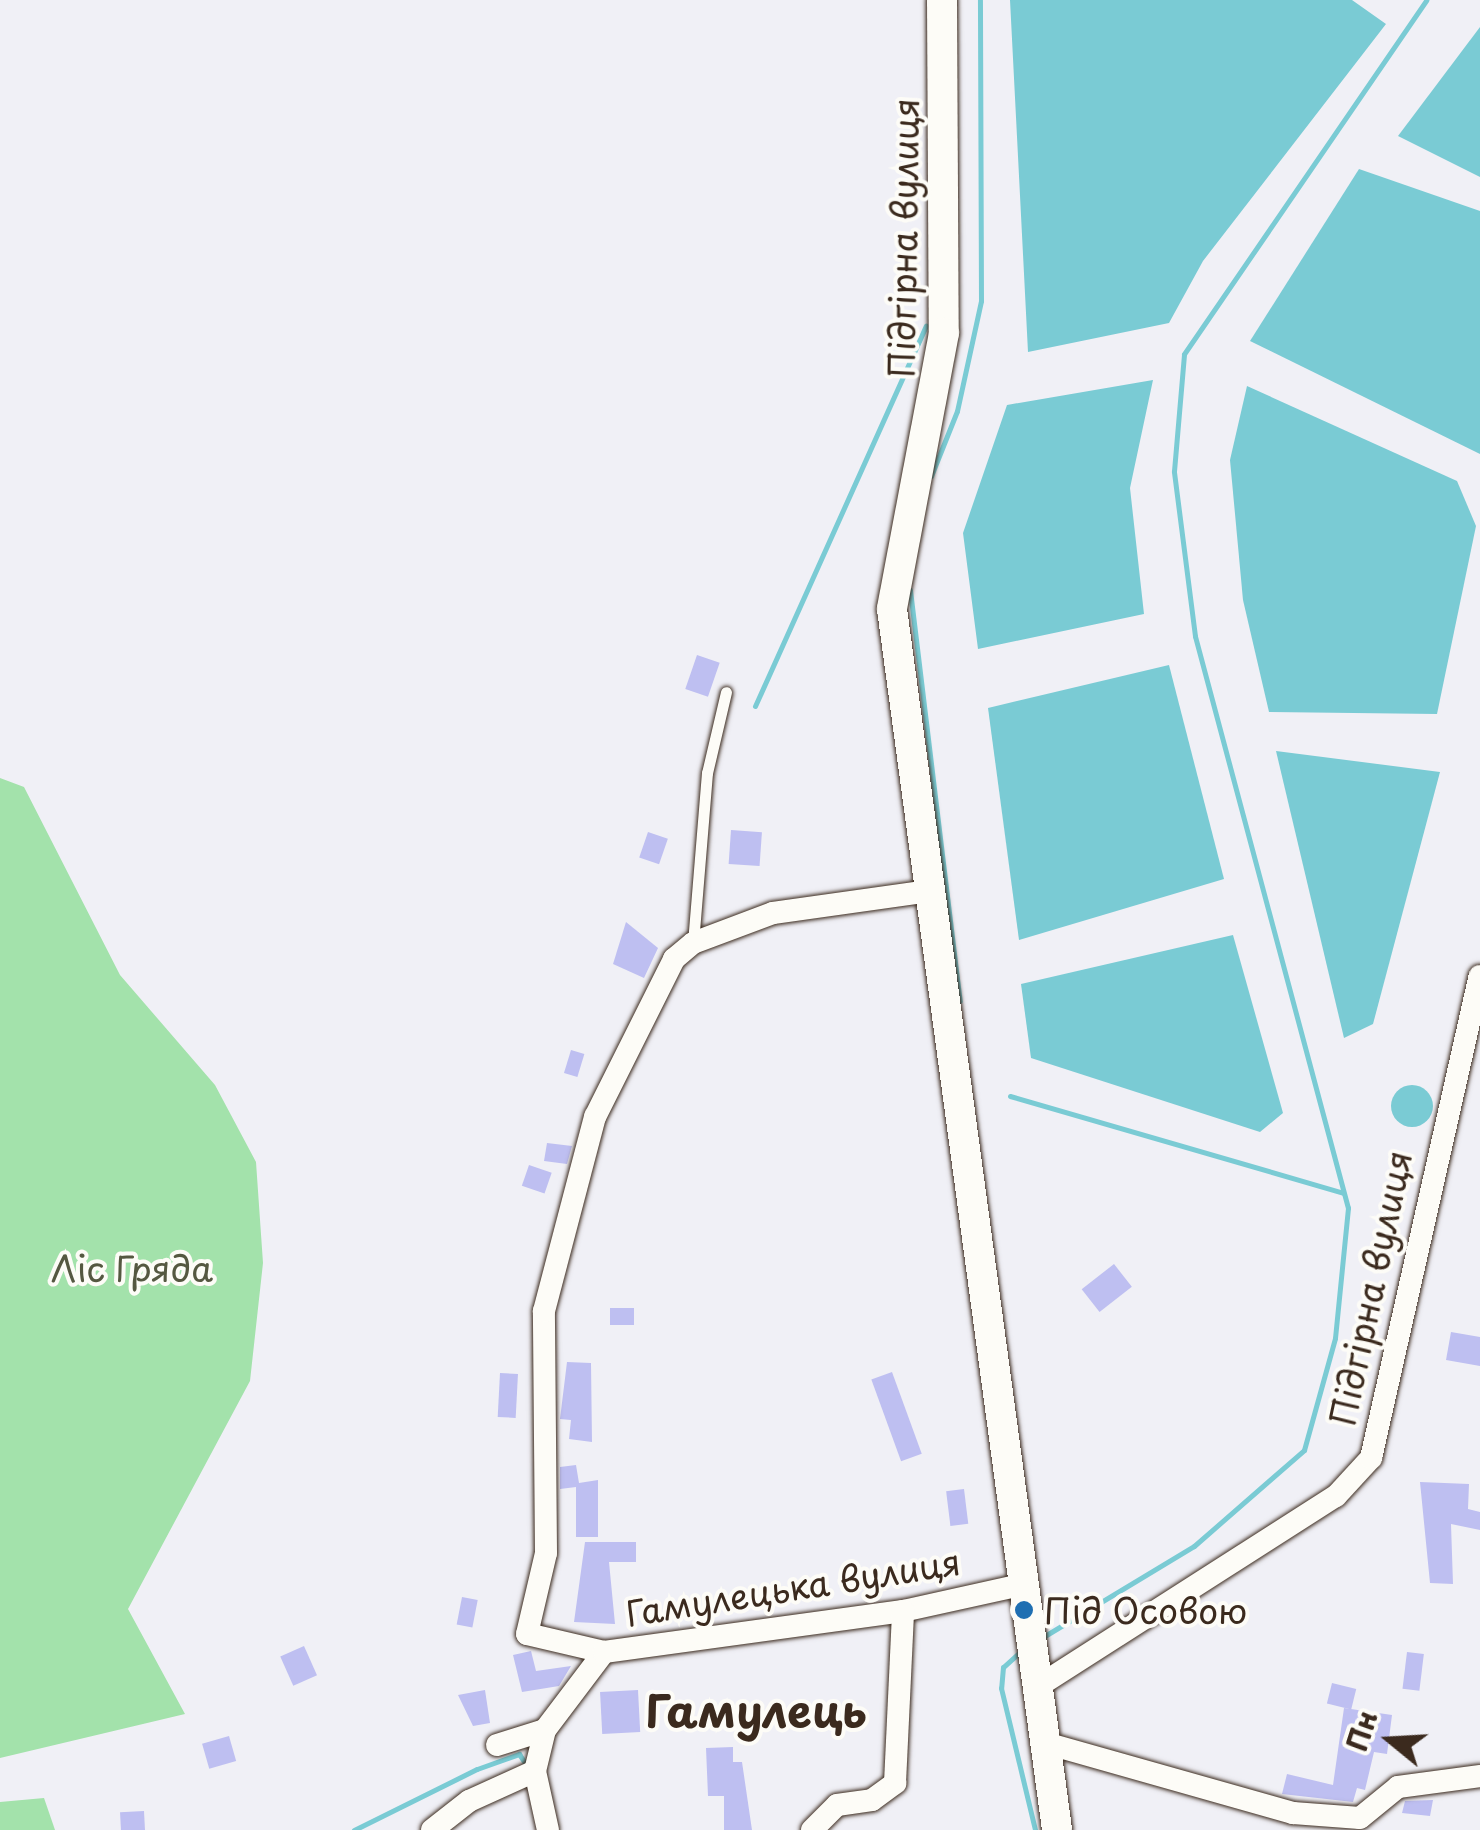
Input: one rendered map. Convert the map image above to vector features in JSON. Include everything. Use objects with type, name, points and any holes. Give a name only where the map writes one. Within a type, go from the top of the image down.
[{"type":"street","name":"Підгірна вулиця","points":[[942,0],[944,333],[892,609],[1020,1585],[1049,1744],[1057,1830]]},
{"type":"street","points":[[604,1652],[527,1634],[546,1553],[544,1312],[594,1117],[674,960],[693,943],[773,913],[928,891]]},
{"type":"street","name":"Підгірна вулиця","points":[[1038,1674],[1320,1506],[1371,1458],[1480,976]]},
{"type":"street","name":"Гамулецька вулиця","points":[[545,1730],[604,1652],[903,1611],[1020,1585]]},
{"type":"street","points":[[812,1830],[836,1804],[872,1800],[894,1783],[903,1611]]},
{"type":"street","points":[[497,1745],[545,1730]]},
{"type":"street","points":[[545,1730],[535,1772],[548,1830]]},
{"type":"street","points":[[1049,1744],[1293,1813],[1360,1818],[1398,1787],[1480,1776]]},
{"type":"street","points":[[432,1830],[469,1801],[535,1772]]},
{"type":"lane","points":[[693,943],[706,773],[726,692]]},
{"type":"green space","name":"Ліс Гряда","points":[[0,778],[24,787],[120,975],[215,1085],[256,1162],[263,1263],[250,1381],[128,1609],[185,1714],[0,1758]]},
{"type":"green space","points":[[44,1798],[55,1830],[0,1830],[0,1802]]},
{"type":"water","points":[[1010,0],[1352,0],[1386,24],[1203,261],[1169,323],[1028,352]]},
{"type":"water","points":[[1480,27],[1480,177],[1398,136]]},
{"type":"water","points":[[1359,169],[1480,211],[1480,454],[1250,341]]},
{"type":"water","points":[[1153,380],[1130,488],[1144,614],[978,649],[963,533],[1007,405]]},
{"type":"water","points":[[1247,386],[1457,481],[1476,526],[1437,714],[1269,712],[1243,600],[1230,460]]},
{"type":"water","points":[[1169,665],[1224,879],[1019,940],[988,708]]},
{"type":"water","points":[[1276,751],[1440,772],[1373,1024],[1344,1038]]},
{"type":"water","points":[[1233,935],[1283,1113],[1260,1132],[1031,1058],[1021,984]]},
{"type":"water","points":[[1412,1085],[1427,1091],[1433,1106],[1427,1121],[1412,1127],[1397,1121],[1391,1106],[1397,1091]]},
{"type":"building","points":[[697,655],[720,663],[708,697],[685,689]]},
{"type":"building","points":[[731,830],[762,832],[760,866],[729,864]]},
{"type":"building","points":[[648,832],[668,839],[659,864],[639,858]]},
{"type":"building","points":[[626,922],[658,948],[644,978],[613,964]]},
{"type":"building","points":[[571,1050],[584,1054],[577,1077],[564,1073]]},
{"type":"building","points":[[547,1143],[572,1146],[567,1164],[544,1161]]},
{"type":"building","points":[[529,1165],[552,1173],[545,1194],[522,1186]]},
{"type":"building","points":[[1114,1264],[1132,1287],[1100,1312],[1082,1289]]},
{"type":"building","points":[[610,1308],[634,1308],[634,1325],[610,1325]]},
{"type":"building","points":[[1451,1332],[1480,1337],[1480,1366],[1446,1360]]},
{"type":"building","points":[[567,1362],[591,1363],[592,1442],[569,1439],[571,1420],[560,1419]]},
{"type":"building","points":[[892,1372],[922,1454],[901,1461],[871,1380]]},
{"type":"building","points":[[500,1373],[518,1374],[516,1418],[498,1417]]},
{"type":"building","points":[[576,1465],[579,1483],[598,1480],[598,1537],[576,1537],[576,1487],[560,1489],[560,1467]]},
{"type":"building","points":[[1420,1482],[1469,1484],[1468,1509],[1480,1512],[1480,1530],[1451,1524],[1453,1584],[1430,1583]]},
{"type":"building","points":[[964,1489],[968,1524],[950,1526],[946,1491]]},
{"type":"building","points":[[585,1542],[636,1542],[636,1562],[609,1562],[615,1624],[574,1622]]},
{"type":"building","points":[[462,1597],[478,1600],[472,1628],[457,1624]]},
{"type":"building","points":[[304,1646],[317,1675],[293,1686],[280,1657]]},
{"type":"building","points":[[531,1651],[536,1671],[571,1666],[559,1686],[522,1692],[513,1655]]},
{"type":"building","points":[[1407,1652],[1424,1654],[1419,1691],[1402,1689]]},
{"type":"building","points":[[1332,1683],[1356,1689],[1351,1709],[1327,1703]]},
{"type":"building","points":[[485,1690],[490,1723],[473,1726],[458,1695]]},
{"type":"building","points":[[638,1690],[640,1732],[602,1734],[600,1692]]},
{"type":"building","points":[[1344,1708],[1392,1715],[1387,1754],[1374,1752],[1365,1790],[1357,1788],[1353,1802],[1282,1794],[1287,1774],[1333,1785]]},
{"type":"building","points":[[229,1736],[236,1761],[209,1769],[202,1744]]},
{"type":"building","points":[[733,1747],[733,1762],[742,1762],[752,1830],[724,1830],[724,1796],[708,1796],[706,1748]]},
{"type":"building","points":[[1433,1800],[1430,1816],[1402,1813],[1405,1801]]},
{"type":"building","points":[[144,1811],[145,1830],[121,1830],[120,1812]]},
{"type":"waterway","points":[[931,476],[957,411],[981,301],[980,0]]},
{"type":"waterway","points":[[1043,1637],[1194,1546],[1304,1450],[1335,1338],[1348,1208],[1195,636],[1174,471],[1184,354],[1426,0]]},
{"type":"waterway","points":[[755,706],[926,326]]},
{"type":"waterway","points":[[910,590],[960,1001]]},
{"type":"waterway","points":[[1010,1096],[1343,1193]]},
{"type":"waterway","points":[[1021,1651],[1003,1667],[1001,1688],[1035,1830]]},
{"type":"waterway","points":[[354,1830],[477,1769],[519,1754],[525,1763]]},
{"type":"place","name":"Під Осовою","points":[[1024,1610]]},
{"type":"district","name":"Гамулець","points":[[756,1710]]}]
